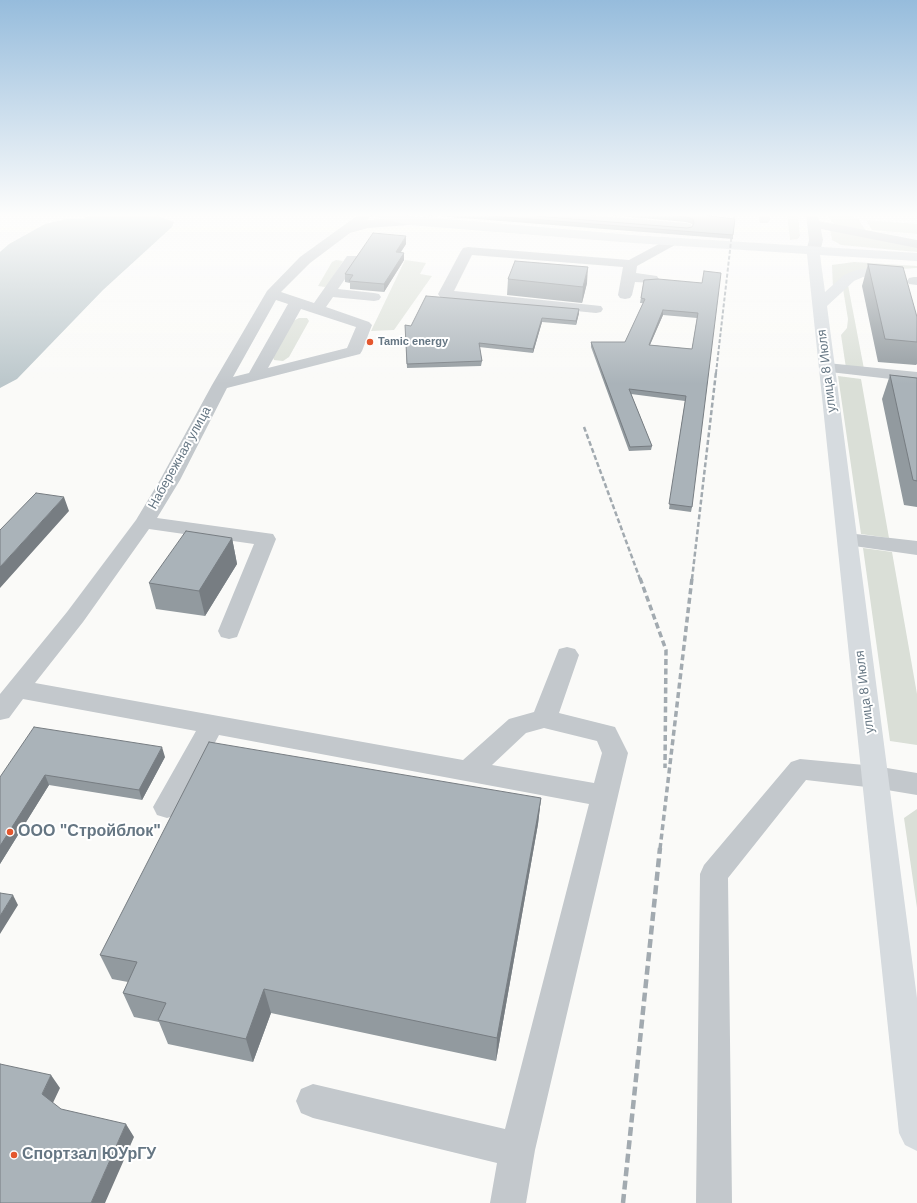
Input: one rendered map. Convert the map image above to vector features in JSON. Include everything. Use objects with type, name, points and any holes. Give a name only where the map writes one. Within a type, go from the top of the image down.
[{"type":"main road","name":"улица 8 Июля","points":[[815,271],[875,777],[908,976],[917,1133]]},
{"type":"main road","points":[[819,305],[849,278],[861,273],[916,277]]},
{"type":"street","name":"Набережная улица","points":[[0,711],[75,617],[144,522],[170,480],[220,385],[272,294],[293,271]]},
{"type":"street","points":[[317,309],[343,271]]},
{"type":"street","points":[[454,271],[444,294],[596,309]]},
{"type":"street","points":[[630,271],[652,279]]},
{"type":"street","points":[[625,295],[630,271]]},
{"type":"street","points":[[329,292],[374,296]]},
{"type":"street","points":[[220,385],[354,351],[364,325],[272,294]]},
{"type":"street","points":[[255,376],[297,302]]},
{"type":"street","points":[[827,368],[917,377]]},
{"type":"street","points":[[144,522],[266,539],[229,631]]},
{"type":"street","points":[[847,539],[917,548]]},
{"type":"street","points":[[544,719],[567,655]]},
{"type":"street","points":[[18,689],[469,770],[604,796]]},
{"type":"street","points":[[469,770],[518,726],[544,719],[606,734],[615,753],[517,1150],[508,1203]]},
{"type":"street","points":[[167,807],[213,724]]},
{"type":"street","points":[[714,1203],[714,874],[800,769],[875,777],[917,784]]},
{"type":"street","points":[[313,1101],[517,1150]]},
{"type":"shaded area","points":[[0,271],[124,271],[103,290],[17,379],[0,388]]},
{"type":"shaded area","points":[[327,271],[337,271],[329,284],[325,287],[318,286]]},
{"type":"shaded area","points":[[400,271],[422,271],[420,274],[432,276],[394,330],[371,331]]},
{"type":"shaded area","points":[[832,271],[870,271],[833,288]]},
{"type":"shaded area","points":[[848,285],[864,369],[846,368],[841,335],[847,328],[848,319],[843,289]]},
{"type":"shaded area","points":[[299,318],[307,318],[309,321],[289,357],[283,361],[274,360],[272,355],[293,321]]},
{"type":"shaded area","points":[[838,376],[861,379],[889,538],[861,534]]},
{"type":"shaded area","points":[[863,548],[892,552],[917,694],[917,745],[890,741]]},
{"type":"shaded area","points":[[917,809],[917,908],[904,818]]},
{"type":"building","points":[[347,271],[392,271],[384,284],[349,281],[353,275],[345,274]]},
{"type":"building","points":[[511,271],[587,271],[583,287],[508,279]]},
{"type":"building","points":[[704,271],[721,273],[692,507],[669,504],[686,396],[629,389],[652,446],[630,447],[591,342],[625,342],[645,299],[641,298],[644,280],[658,279],[702,283]],"holes":[[[663,310],[698,313],[692,349],[649,345]]]},
{"type":"building","points":[[870,271],[904,271],[917,317],[917,342],[885,339]]},
{"type":"building","points":[[426,296],[579,309],[576,321],[542,318],[533,349],[479,343],[482,361],[407,364],[405,325],[411,326]]},
{"type":"building","points":[[890,375],[917,378],[917,481],[913,480]]},
{"type":"building","points":[[36,493],[64,497],[0,567],[0,530]]},
{"type":"building","points":[[186,531],[232,538],[199,591],[149,583]]},
{"type":"building","name":"ООО \"Стройблок\"","points":[[34,727],[162,747],[139,790],[45,775],[0,846],[0,777]]},
{"type":"building","points":[[209,742],[541,798],[497,1038],[264,989],[246,1039],[158,1020],[166,1003],[123,993],[137,962],[100,955]]},
{"type":"building","points":[[0,893],[13,895],[0,916]]},
{"type":"building","points":[[0,1064],[51,1075],[42,1094],[61,1109],[126,1124],[91,1203],[0,1203]]},
{"type":"railway","points":[[716,373],[728,271]]},
{"type":"railway","points":[[692,579],[716,372]]},
{"type":"railway","points":[[584,427],[640,579]]},
{"type":"railway","points":[[640,578],[666,650],[665,768]]},
{"type":"railway","points":[[660,849],[692,578]]},
{"type":"railway","points":[[623,1203],[660,848]]},
{"type":"place","name":"Tamic energy","points":[[370,342]]},
{"type":"place","name":"ООО \"Стройблок\"","points":[[10,832]]},
{"type":"place","name":"Спортзал ЮУрГУ","points":[[14,1155]]}]
